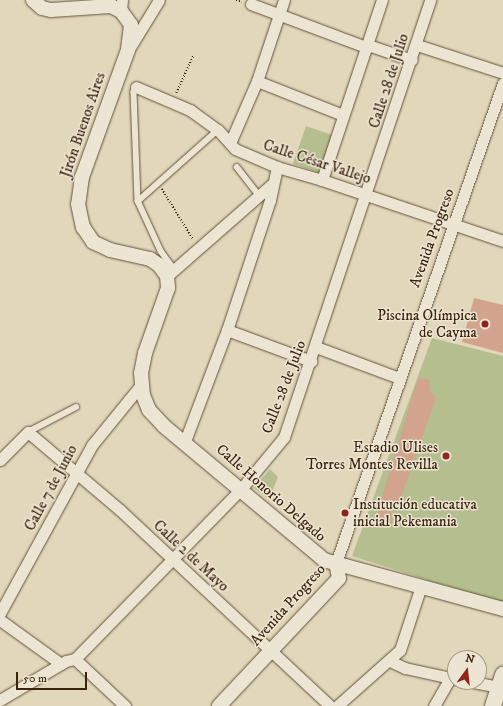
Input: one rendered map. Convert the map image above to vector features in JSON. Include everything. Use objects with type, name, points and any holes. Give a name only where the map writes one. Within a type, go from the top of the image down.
[{"type":"main road","points":[[493,706],[502,683]]},
{"type":"street","name":"Jirón Buenos Aires","points":[[33,0],[42,8],[51,10],[116,4],[129,21],[132,30],[128,50],[82,177],[79,210],[86,233],[96,245],[150,259],[170,273]]},
{"type":"street","points":[[128,50],[159,0]]},
{"type":"street","points":[[230,143],[257,81],[284,0]]},
{"type":"street","points":[[322,180],[342,115],[382,0]]},
{"type":"street","name":"Calle 28 de Julio","points":[[2,695],[61,664],[75,659],[241,489],[284,437],[316,347],[412,60],[430,0]]},
{"type":"street","points":[[252,4],[280,13],[366,47],[371,46],[412,60]]},
{"type":"street","points":[[417,45],[503,73]]},
{"type":"street","points":[[257,81],[342,115]]},
{"type":"street","name":"Avenida Progreso","points":[[219,706],[339,578],[336,562],[399,378],[455,225],[503,83]]},
{"type":"street","name":"Calle César Vallejo","points":[[136,87],[190,110],[218,130],[235,149],[277,167],[367,194],[503,241]]},
{"type":"street","points":[[185,441],[228,330],[270,200],[277,167]]},
{"type":"street","points":[[141,385],[145,353],[168,288],[170,273],[198,247],[272,185]]},
{"type":"street","points":[[228,330],[311,361]]},
{"type":"street","points":[[316,347],[399,378]]},
{"type":"street","name":"Calle Honorio Delgado","points":[[141,385],[145,402],[154,416],[319,557],[503,609]]},
{"type":"street","name":"Calle 7 de Junio","points":[[0,613],[92,444],[141,385]]},
{"type":"street","points":[[0,460],[28,432]]},
{"type":"street","name":"Calle 2 de Mayo","points":[[28,432],[120,510],[270,652],[330,706]]},
{"type":"street","points":[[336,706],[390,661],[400,650],[421,586]]},
{"type":"street","points":[[0,620],[61,664]]},
{"type":"street","points":[[75,659],[124,706]]},
{"type":"street","points":[[390,661],[405,668],[447,677]]},
{"type":"street","points":[[487,682],[502,683]]},
{"type":"street","points":[[434,706],[447,686]]},
{"type":"lane","points":[[136,87],[134,92],[138,201],[170,273]]},
{"type":"lane","points":[[138,201],[218,130]]},
{"type":"lane","points":[[237,167],[259,195]]},
{"type":"lane","points":[[28,432],[76,407]]},
{"type":"path","points":[[172,102],[193,56]]},
{"type":"path","points":[[158,183],[198,247]]},
{"type":"green space","points":[[306,126],[332,135],[319,173],[293,164]]},
{"type":"green space","name":"Estadio Ulises Torres Montes Revilla","points":[[432,338],[503,356],[503,604],[352,556]]},
{"type":"green space","points":[[270,469],[278,477],[269,499],[254,488]]},
{"type":"building","name":"Piscina Olímpica de Cayma","points":[[474,298],[503,305],[503,353],[462,342]]},
{"type":"building","points":[[418,378],[430,380],[429,390],[436,398],[399,503],[390,504],[392,524],[382,527],[378,510]]},
{"type":"place","name":"Piscina Olímpica de Cayma","points":[[485,324]]},
{"type":"place","name":"Estadio Ulises Torres Montes Revilla","points":[[446,456]]},
{"type":"place","name":"Institución educativa inicial Pekemania","points":[[345,513]]}]
